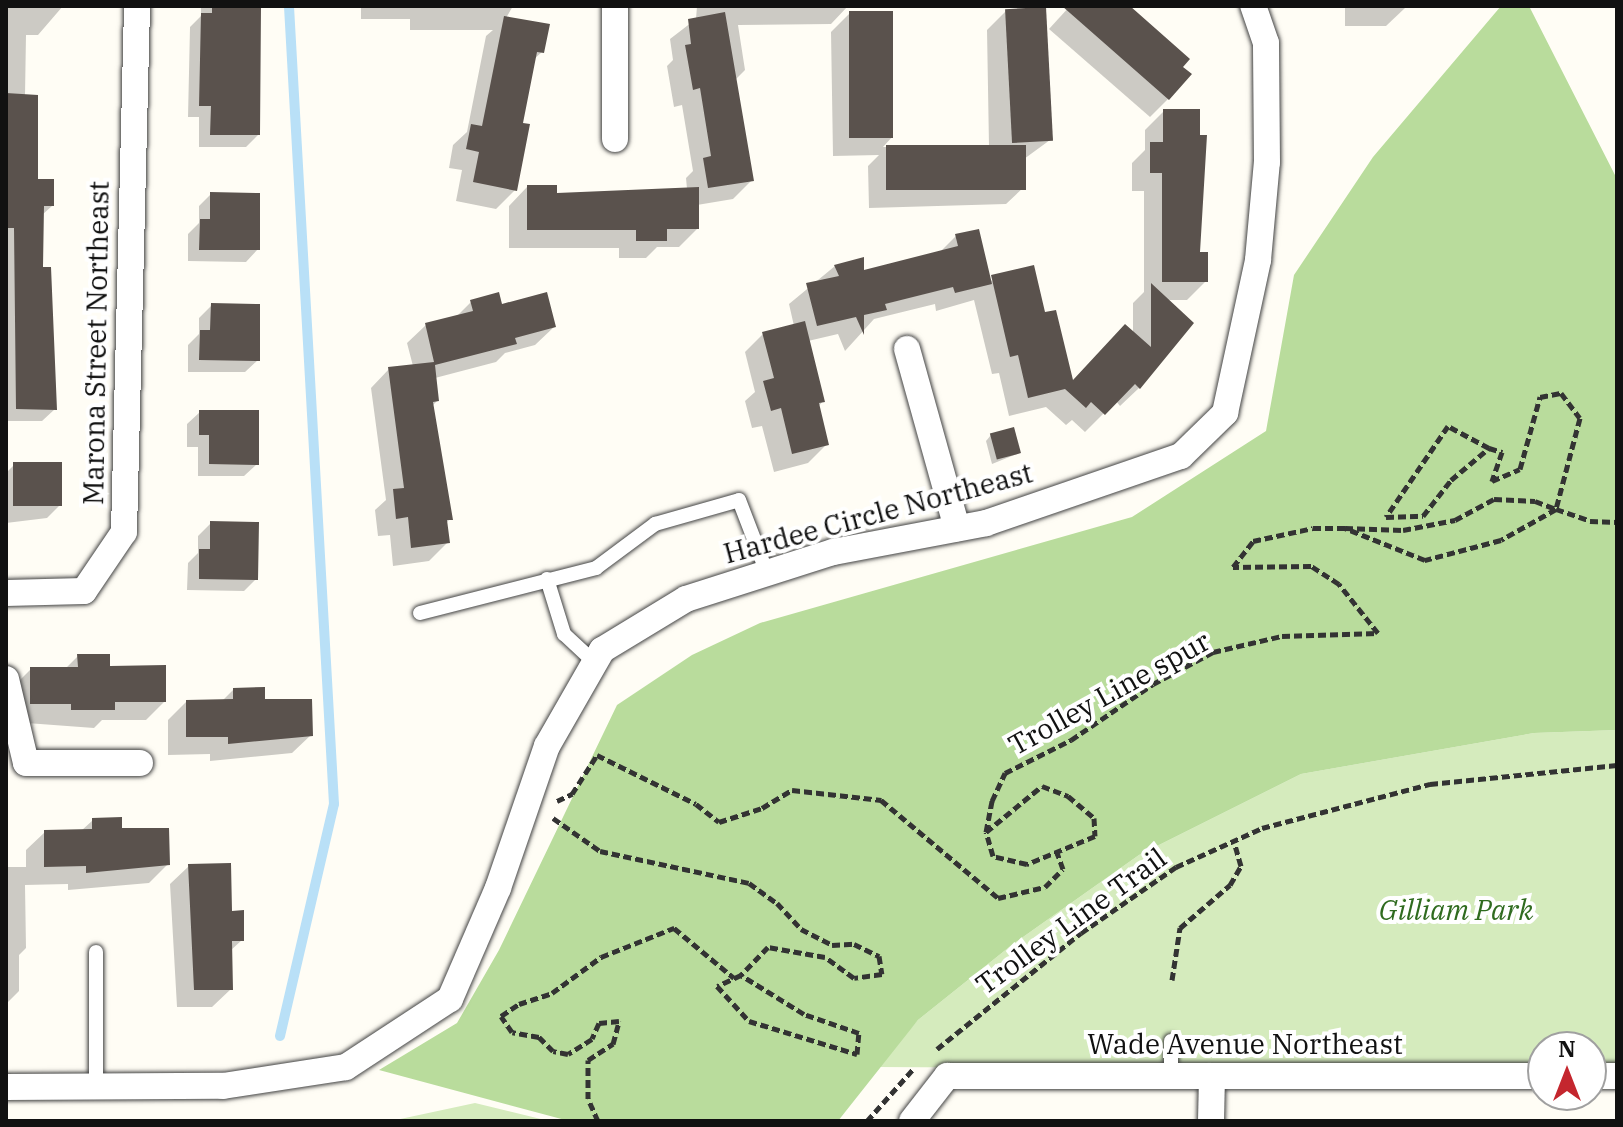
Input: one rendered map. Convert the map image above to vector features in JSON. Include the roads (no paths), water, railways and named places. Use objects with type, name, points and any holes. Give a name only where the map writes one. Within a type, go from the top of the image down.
[{"type":"street","name":"Marona Street Northeast","points":[[6,593],[84,591],[124,532],[137,6]]},
{"type":"street","points":[[615,6],[615,139]]},
{"type":"street","name":"Hardee Circle Northeast","points":[[96,1087],[223,1086],[346,1067],[450,999],[498,888],[547,746],[594,662],[602,650],[686,599],[833,552],[957,528],[1181,456],[1225,413],[1258,260],[1267,162],[1266,43],[1253,6]]},
{"type":"street","points":[[907,349],[957,528]]},
{"type":"street","points":[[6,679],[26,763],[140,763]]},
{"type":"street","name":"Wade Avenue Northeast","points":[[912,1121],[947,1076],[1527,1076]]},
{"type":"street","points":[[1211,1121],[1212,1076]]},
{"type":"street","points":[[6,1087],[96,1087]]},
{"type":"lane","points":[[420,613],[596,568],[655,524],[739,500],[767,573]]},
{"type":"lane","points":[[547,579],[564,634],[594,662]]},
{"type":"lane","points":[[96,952],[96,1087]]},
{"type":"lane","points":[[1171,1041],[1171,1076]]},
{"type":"waterway","points":[[280,1036],[334,804],[289,6]]},
{"type":"park label","name":"Gilliam Park","points":[[1456,910]]}]
